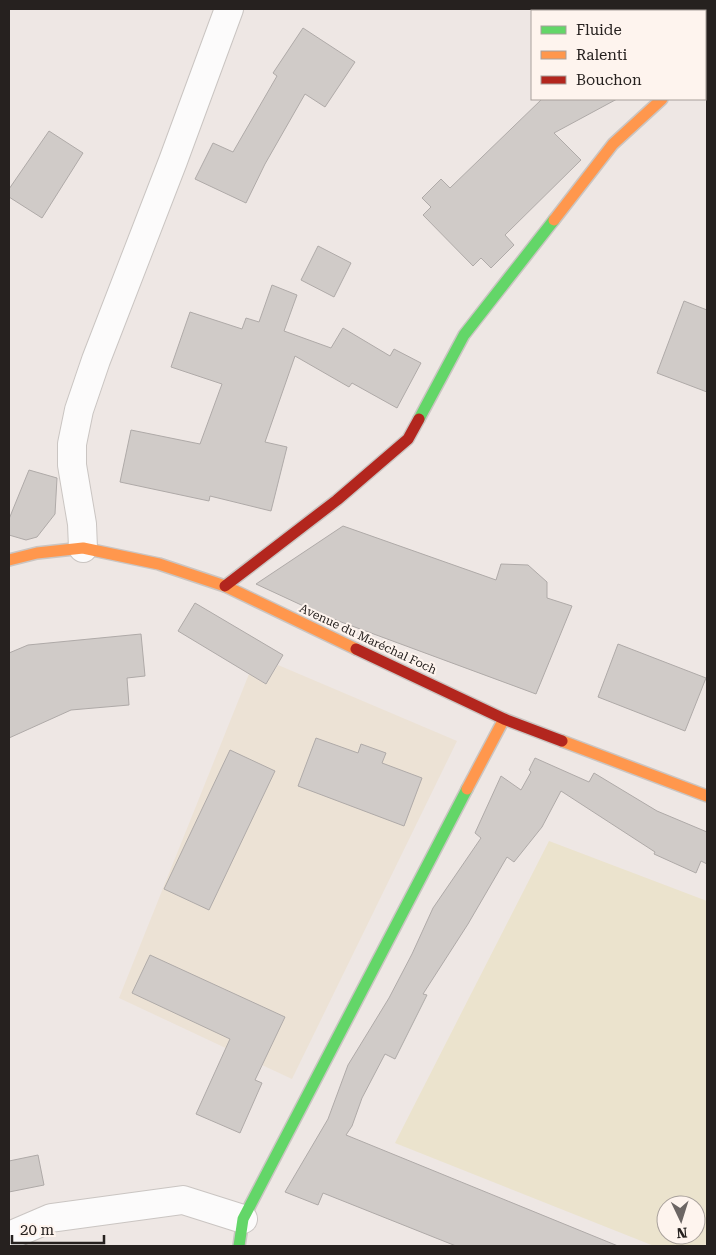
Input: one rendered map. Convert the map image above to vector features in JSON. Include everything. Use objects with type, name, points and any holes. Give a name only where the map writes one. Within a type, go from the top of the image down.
[{"type":"street","points":[[83,548],[82,524],[72,465],[72,444],[79,410],[96,360],[229,9]]},
{"type":"street","points":[[225,586],[336,500],[408,439],[464,335],[613,144],[661,100]]},
{"type":"street","name":"Avenue du Maréchal Foch","points":[[9,560],[36,553],[83,548],[159,564],[225,586],[504,719],[707,796]]},
{"type":"street","points":[[239,1246],[243,1219],[274,1157],[504,719]]},
{"type":"street","points":[[9,1236],[51,1218],[183,1200],[243,1219]]},
{"type":"shaded area","points":[[278,665],[457,741],[292,1079],[119,998],[249,674],[266,684]]},
{"type":"sand","points":[[549,841],[707,901],[707,1246],[654,1246],[395,1143]]},
{"type":"building","points":[[303,28],[355,62],[325,107],[305,94],[265,164],[246,203],[195,179],[213,143],[233,152],[277,76],[273,73]]},
{"type":"building","points":[[541,100],[615,100],[554,133],[581,160],[505,235],[514,245],[491,268],[481,258],[473,266],[423,215],[431,207],[422,198],[441,179],[450,188]]},
{"type":"building","points":[[49,131],[83,153],[42,218],[9,197],[9,189]]},
{"type":"building","points":[[318,246],[351,263],[334,297],[301,280]]},
{"type":"building","points":[[272,285],[297,295],[284,331],[331,348],[343,328],[390,356],[394,349],[421,363],[397,408],[352,383],[349,387],[295,356],[265,442],[287,447],[271,511],[210,496],[209,501],[120,482],[131,430],[200,444],[222,384],[171,367],[190,312],[242,329],[246,318],[259,322]]},
{"type":"building","points":[[684,301],[707,310],[707,392],[657,373]]},
{"type":"building","points":[[29,470],[57,478],[55,514],[37,537],[26,540],[9,535],[9,519]]},
{"type":"building","points":[[343,526],[496,580],[501,564],[528,565],[547,582],[547,598],[572,606],[536,694],[325,616],[256,584]]},
{"type":"building","points":[[195,603],[283,655],[266,684],[178,631]]},
{"type":"building","points":[[141,634],[145,676],[127,678],[129,705],[71,710],[9,738],[9,653],[28,645]]},
{"type":"building","points":[[618,644],[706,678],[685,731],[598,697]]},
{"type":"building","points":[[316,738],[358,753],[361,744],[386,753],[382,763],[422,778],[404,826],[298,786]]},
{"type":"building","points":[[230,750],[275,771],[209,910],[164,889]]},
{"type":"building","points":[[535,758],[589,782],[594,773],[657,811],[707,832],[707,864],[701,861],[696,873],[654,854],[655,852],[561,791],[542,827],[514,862],[507,857],[468,924],[423,994],[427,995],[395,1059],[385,1054],[362,1098],[352,1126],[346,1135],[618,1246],[456,1246],[323,1193],[318,1205],[285,1192],[328,1119],[348,1065],[389,998],[433,908],[481,838],[475,833],[501,776],[521,790],[531,772],[529,770]]},
{"type":"building","points":[[150,955],[285,1017],[255,1080],[262,1083],[240,1133],[196,1114],[230,1039],[132,993]]},
{"type":"building","points":[[38,1155],[44,1185],[9,1192],[9,1161]]},
{"type":"traffic: fast","points":[[419,419],[464,335],[554,220]]},
{"type":"traffic: fast","points":[[239,1246],[243,1219],[467,789]]},
{"type":"traffic: slow","points":[[554,220],[613,144],[661,100]]},
{"type":"traffic: slow","points":[[9,560],[37,553],[83,548],[159,564],[225,586],[356,649]]},
{"type":"traffic: slow","points":[[467,789],[504,719]]},
{"type":"traffic: slow","points":[[562,741],[707,796]]},
{"type":"traffic: jam","points":[[225,586],[337,500],[408,439],[419,419]]},
{"type":"traffic: jam","points":[[356,649],[504,719],[562,741]]}]
